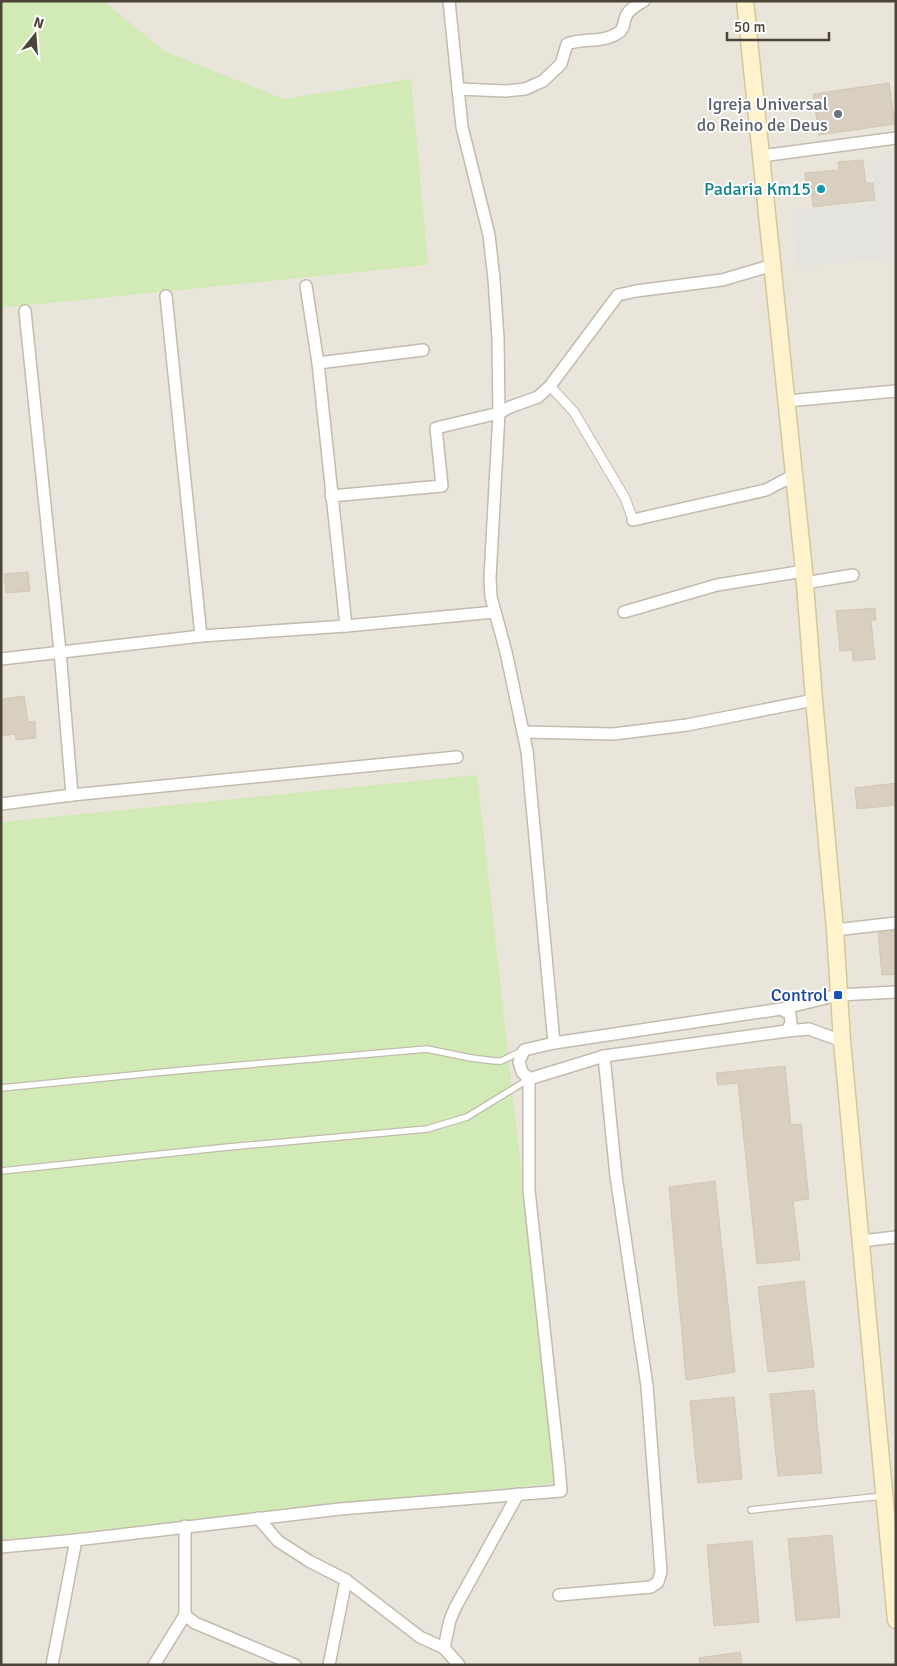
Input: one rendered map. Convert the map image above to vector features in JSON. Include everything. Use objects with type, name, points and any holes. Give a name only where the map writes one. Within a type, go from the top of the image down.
[{"type":"main road","points":[[745,1],[804,577],[835,930],[842,1041],[885,1496],[892,1535],[896,1620]]},
{"type":"street","points":[[449,1],[462,127],[489,235],[494,279],[498,339],[499,413],[490,578],[491,597],[506,652],[529,769],[554,1043]]},
{"type":"street","points":[[458,89],[506,91],[525,88],[543,81],[561,64],[567,44],[609,38],[617,34],[623,30],[626,16],[633,7],[644,1]]},
{"type":"street","points":[[761,156],[896,138]]},
{"type":"street","points":[[331,496],[442,486],[436,428],[499,413],[538,397],[550,386],[618,294],[722,280],[773,265]]},
{"type":"street","points":[[306,286],[318,363],[346,626]]},
{"type":"street","points":[[166,296],[201,636]]},
{"type":"street","points":[[25,311],[60,652],[72,795]]},
{"type":"street","points":[[318,363],[423,350]]},
{"type":"street","points":[[550,386],[574,412],[624,498],[633,520],[766,490],[794,475]]},
{"type":"street","points":[[787,401],[896,391]]},
{"type":"street","points":[[624,612],[717,585],[853,574]]},
{"type":"street","points":[[1,659],[201,636],[346,626],[496,612]]},
{"type":"street","points":[[523,732],[613,734],[686,725],[814,700]]},
{"type":"street","points":[[1,804],[72,795],[457,757]]},
{"type":"street","points":[[835,930],[896,922]]},
{"type":"street","points":[[1,1547],[340,1509],[560,1491],[529,1190],[529,1079],[522,1072],[519,1062],[524,1050],[554,1043],[781,1009],[838,995],[896,992]]},
{"type":"street","points":[[781,1009],[790,1014],[791,1023],[787,1031]]},
{"type":"street","points":[[529,1079],[604,1056],[787,1031],[809,1029],[842,1041]]},
{"type":"street","points":[[560,1594],[651,1587],[658,1582],[661,1572],[647,1386],[616,1176],[604,1056]]},
{"type":"street","points":[[861,1241],[896,1237]]},
{"type":"street","points":[[444,1648],[450,1620],[455,1608],[518,1494]]},
{"type":"street","points":[[258,1518],[278,1542],[346,1580],[420,1637],[444,1648],[459,1665]]},
{"type":"street","points":[[154,1665],[185,1616],[185,1526]]},
{"type":"street","points":[[52,1665],[76,1540]]},
{"type":"street","points":[[329,1665],[346,1580]]},
{"type":"street","points":[[185,1616],[195,1623],[295,1665]]},
{"type":"lane","points":[[1,1088],[428,1049],[471,1058],[501,1061],[524,1050]]},
{"type":"lane","points":[[1,1171],[228,1146],[427,1129],[467,1117],[529,1079]]},
{"type":"lane","points":[[751,1510],[885,1496]]},
{"type":"shaded area","points":[[1,1],[896,1],[896,1665],[1,1665]]},
{"type":"shaded area","points":[[896,157],[896,257],[797,267],[792,210],[874,203],[873,160]]},
{"type":"green space","points":[[1,1],[104,1],[164,51],[284,99],[411,79],[428,265],[1,308]]},
{"type":"green space","points":[[477,775],[556,1483],[1,1540],[1,822]]},
{"type":"building","points":[[889,83],[895,124],[819,135],[813,94]]},
{"type":"building","points":[[863,160],[866,183],[873,183],[875,200],[813,207],[811,184],[806,182],[805,173],[839,170],[838,162]]},
{"type":"building","points":[[28,572],[30,591],[6,593],[4,574]]},
{"type":"building","points":[[875,608],[876,620],[871,620],[875,659],[853,661],[852,650],[840,651],[836,611]]},
{"type":"building","points":[[24,696],[28,722],[35,721],[36,738],[16,740],[15,734],[1,736],[1,699]]},
{"type":"building","points":[[896,783],[896,805],[857,809],[855,788]]},
{"type":"building","points":[[896,931],[896,974],[882,975],[878,933]]},
{"type":"building","points":[[785,1066],[791,1125],[801,1124],[809,1199],[793,1201],[800,1260],[757,1264],[738,1083],[718,1085],[716,1073]]},
{"type":"building","points":[[715,1181],[735,1372],[686,1380],[669,1187]]},
{"type":"building","points":[[804,1281],[814,1367],[768,1372],[758,1287]]},
{"type":"building","points":[[814,1390],[822,1473],[778,1476],[770,1394]]},
{"type":"building","points":[[734,1397],[742,1479],[698,1483],[690,1401]]},
{"type":"building","points":[[832,1535],[840,1617],[796,1621],[788,1539]]},
{"type":"building","points":[[752,1541],[759,1622],[714,1626],[707,1545]]},
{"type":"building","points":[[740,1652],[742,1665],[700,1665],[699,1658]]},
{"type":"place","name":"Igreja Universal do Reino de Deus","points":[[838,114]]},
{"type":"place","name":"Padaria Km15","points":[[821,189]]},
{"type":"place","name":"Control","points":[[838,995]]}]
